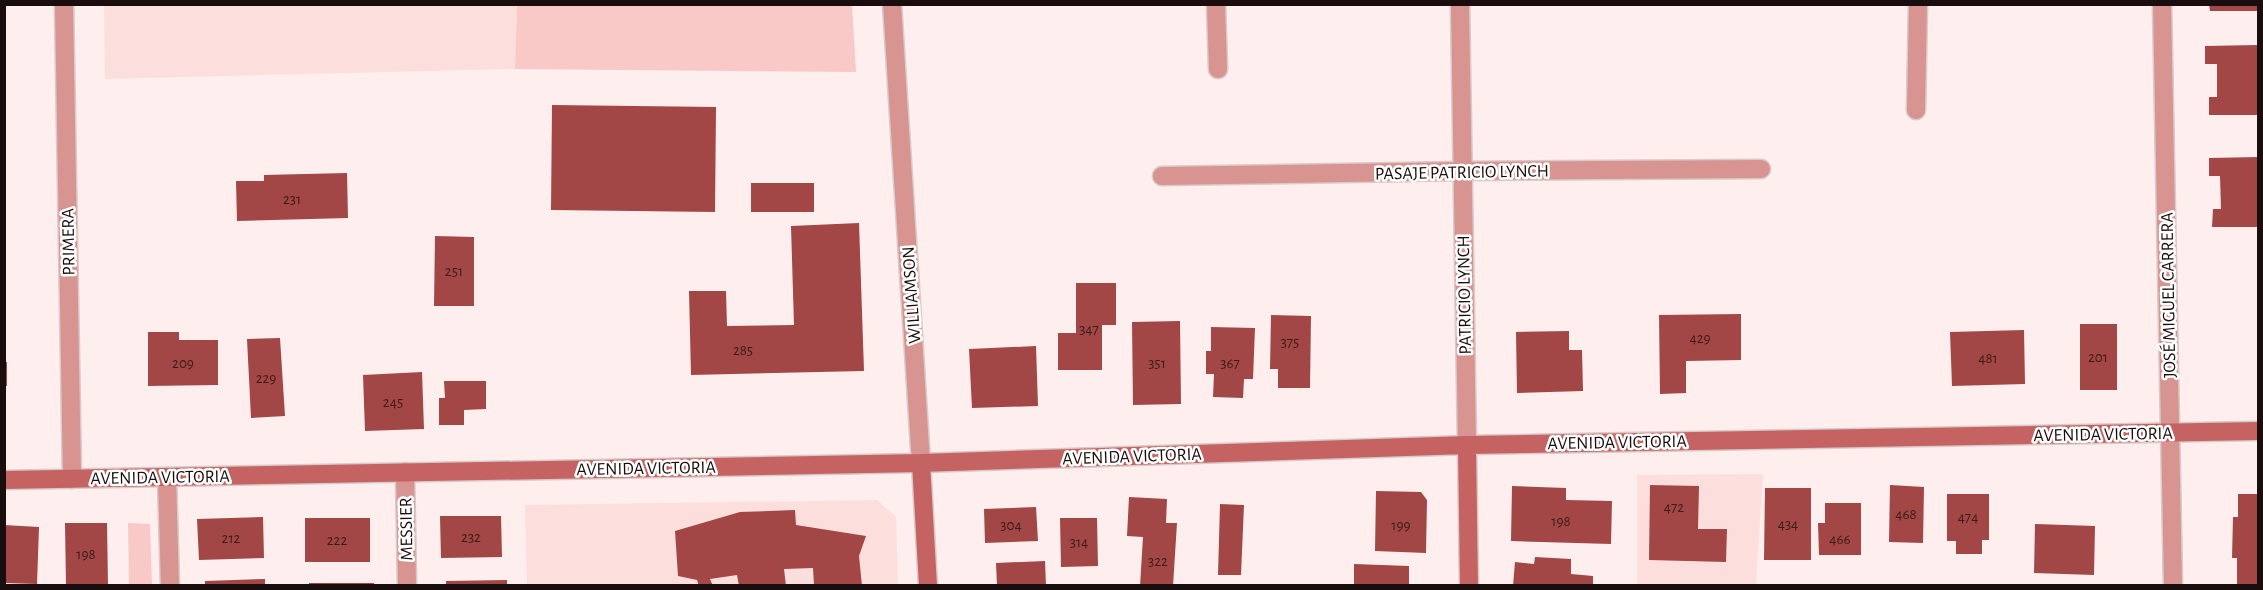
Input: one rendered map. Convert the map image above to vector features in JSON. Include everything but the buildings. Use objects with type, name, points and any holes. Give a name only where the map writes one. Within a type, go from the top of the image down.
[{"type":"street","name":"PRIMERA","points":[[64,4],[72,479]]},
{"type":"street","name":"WILLIAMSON","points":[[892,4],[928,585]]},
{"type":"street","points":[[1216,4],[1218,69]]},
{"type":"street","name":"PATRICIO LYNCH","points":[[1460,4],[1469,585]]},
{"type":"street","points":[[1916,110],[1918,4]]},
{"type":"street","name":"JOSÉ MIGUEL CARRERA","points":[[2162,4],[2173,585]]},
{"type":"street","name":"PASAJE PATRICIO LYNCH","points":[[1162,176],[1761,169]]},
{"type":"street","name":"AVENIDA VICTORIA","points":[[4,480],[921,463],[1467,445],[2259,431]]},
{"type":"street","name":"MESSIER","points":[[405,472],[407,585]]},
{"type":"street","points":[[167,477],[170,585]]},
{"type":"shaded area","points":[[104,5],[517,5],[515,69],[105,79]]},
{"type":"shaded area","points":[[517,5],[852,5],[856,72],[515,69]]},
{"type":"shaded area","points":[[1763,474],[1756,585],[1637,586],[1637,475]]},
{"type":"shaded area","points":[[877,500],[896,517],[898,585],[527,585],[525,505]]},
{"type":"shaded area","points":[[128,523],[150,524],[152,585],[129,585]]}]
